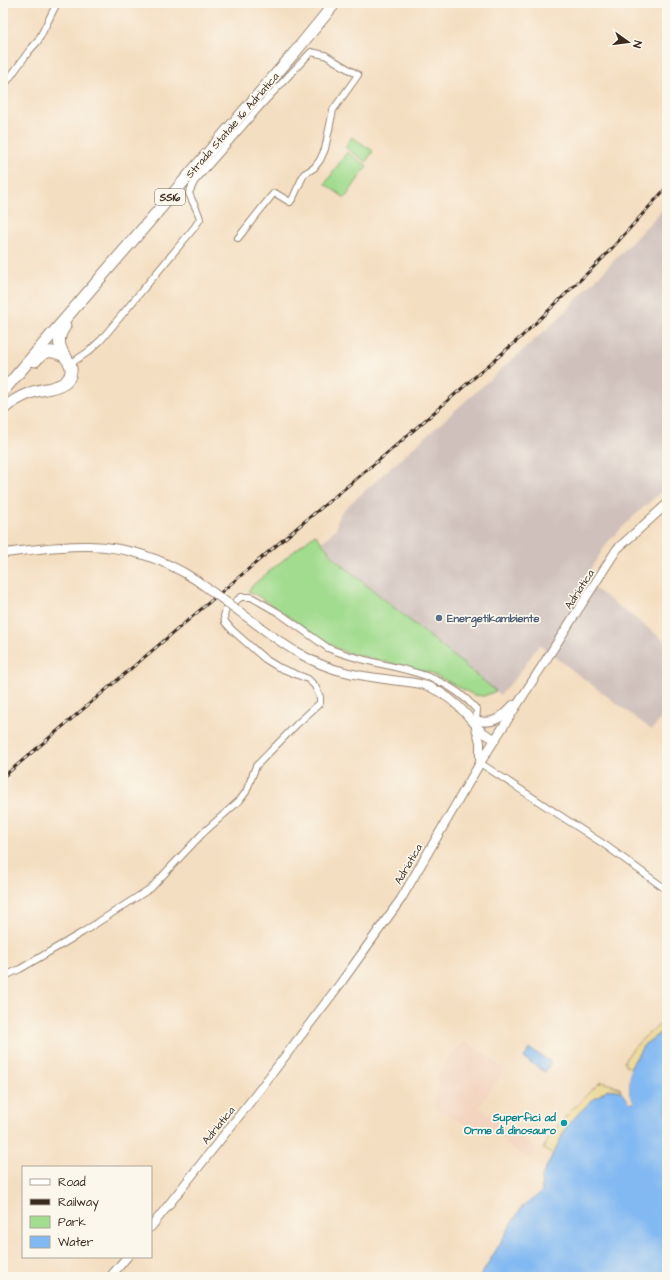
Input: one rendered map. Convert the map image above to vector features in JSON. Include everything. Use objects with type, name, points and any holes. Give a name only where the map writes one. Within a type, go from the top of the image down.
[{"type":"highway","name":"Strada Statale 16 Adriatica","points":[[3,382],[328,3]]},
{"type":"highway","name":"Strada Statale 16 Adriatica","points":[[3,392],[335,3]]},
{"type":"highway","name":"SS16","points":[[68,361],[59,345],[59,335],[90,290]]},
{"type":"highway","name":"SS16","points":[[3,392],[44,353],[52,352],[68,361]]},
{"type":"highway","points":[[3,409],[24,395],[62,384],[70,376],[71,370],[68,361]]},
{"type":"main road","name":"Adriatica","points":[[152,1226],[254,1097],[340,984],[401,898],[480,763],[617,549],[667,504]]},
{"type":"main road","points":[[3,553],[73,546],[89,546],[111,547],[156,559],[175,567],[196,580],[290,648],[309,659],[345,672],[427,686],[444,695],[476,722],[491,732],[496,739]]},
{"type":"main road","points":[[476,722],[490,722],[500,718],[531,684]]},
{"type":"main road","points":[[476,722],[480,742],[480,763]]},
{"type":"main road","points":[[110,1277],[125,1258]]},
{"type":"street","points":[[3,87],[29,50],[38,41],[57,3]]},
{"type":"street","points":[[68,361],[93,349],[106,336],[194,228],[200,219],[189,193],[194,182],[263,103],[311,52],[325,55],[358,75],[333,110],[325,149],[320,160],[314,168],[304,174],[290,202],[275,193],[272,194],[238,238]]},
{"type":"street","points":[[3,977],[20,969],[83,932],[151,888],[203,833],[240,800],[246,792],[256,766],[320,703],[320,696],[315,686],[308,679],[278,667],[265,659],[225,622],[224,616],[226,609],[241,597],[251,597],[279,613],[332,650],[428,676],[440,681],[470,702],[477,710],[476,722]]},
{"type":"street","points":[[466,714],[470,702]]},
{"type":"street","points":[[480,763],[605,845],[667,890]]},
{"type":"shaded area","points":[[667,205],[667,486],[608,542],[583,580],[667,642],[667,710],[652,730],[539,645],[518,675],[500,695],[336,560],[323,542],[337,527],[337,520],[342,511],[559,318]]},
{"type":"shaded area","points":[[464,1040],[505,1069],[479,1107],[537,1149],[532,1159],[504,1144],[506,1140],[492,1132],[489,1137],[435,1108],[434,1101],[439,1085],[437,1075]]},
{"type":"green space","points":[[352,137],[373,151],[366,162],[345,147]]},
{"type":"green space","points":[[347,152],[367,166],[345,198],[325,184]]},
{"type":"green space","points":[[315,534],[336,560],[496,691],[484,696],[474,695],[431,673],[345,652],[330,645],[258,596],[248,591],[254,584]]},
{"type":"sand","points":[[665,1021],[661,1032],[644,1045],[630,1068],[626,1066],[624,1062],[637,1044]]},
{"type":"sand","points":[[602,1082],[621,1089],[621,1091],[608,1089],[590,1102],[568,1124],[553,1155],[543,1149],[554,1131],[567,1115],[597,1085]]},
{"type":"water","points":[[667,1028],[667,1277],[480,1277],[521,1208],[542,1192],[541,1178],[568,1124],[590,1102],[608,1089],[621,1091],[629,1102],[634,1102],[629,1094],[630,1068],[644,1045]]},
{"type":"water","points":[[530,1049],[551,1062],[545,1072],[524,1058]]},
{"type":"pier","points":[[628,1067],[630,1068],[629,1094],[634,1102],[629,1102],[621,1091],[621,1089],[630,1099],[627,1094]]},
{"type":"railway","points":[[3,777],[385,455],[520,338],[603,258],[667,187]]},
{"type":"place","name":"Energetikambiente","points":[[439,618]]},
{"type":"place","name":"Superfici ad Orme di dinosauro","points":[[564,1123]]}]
